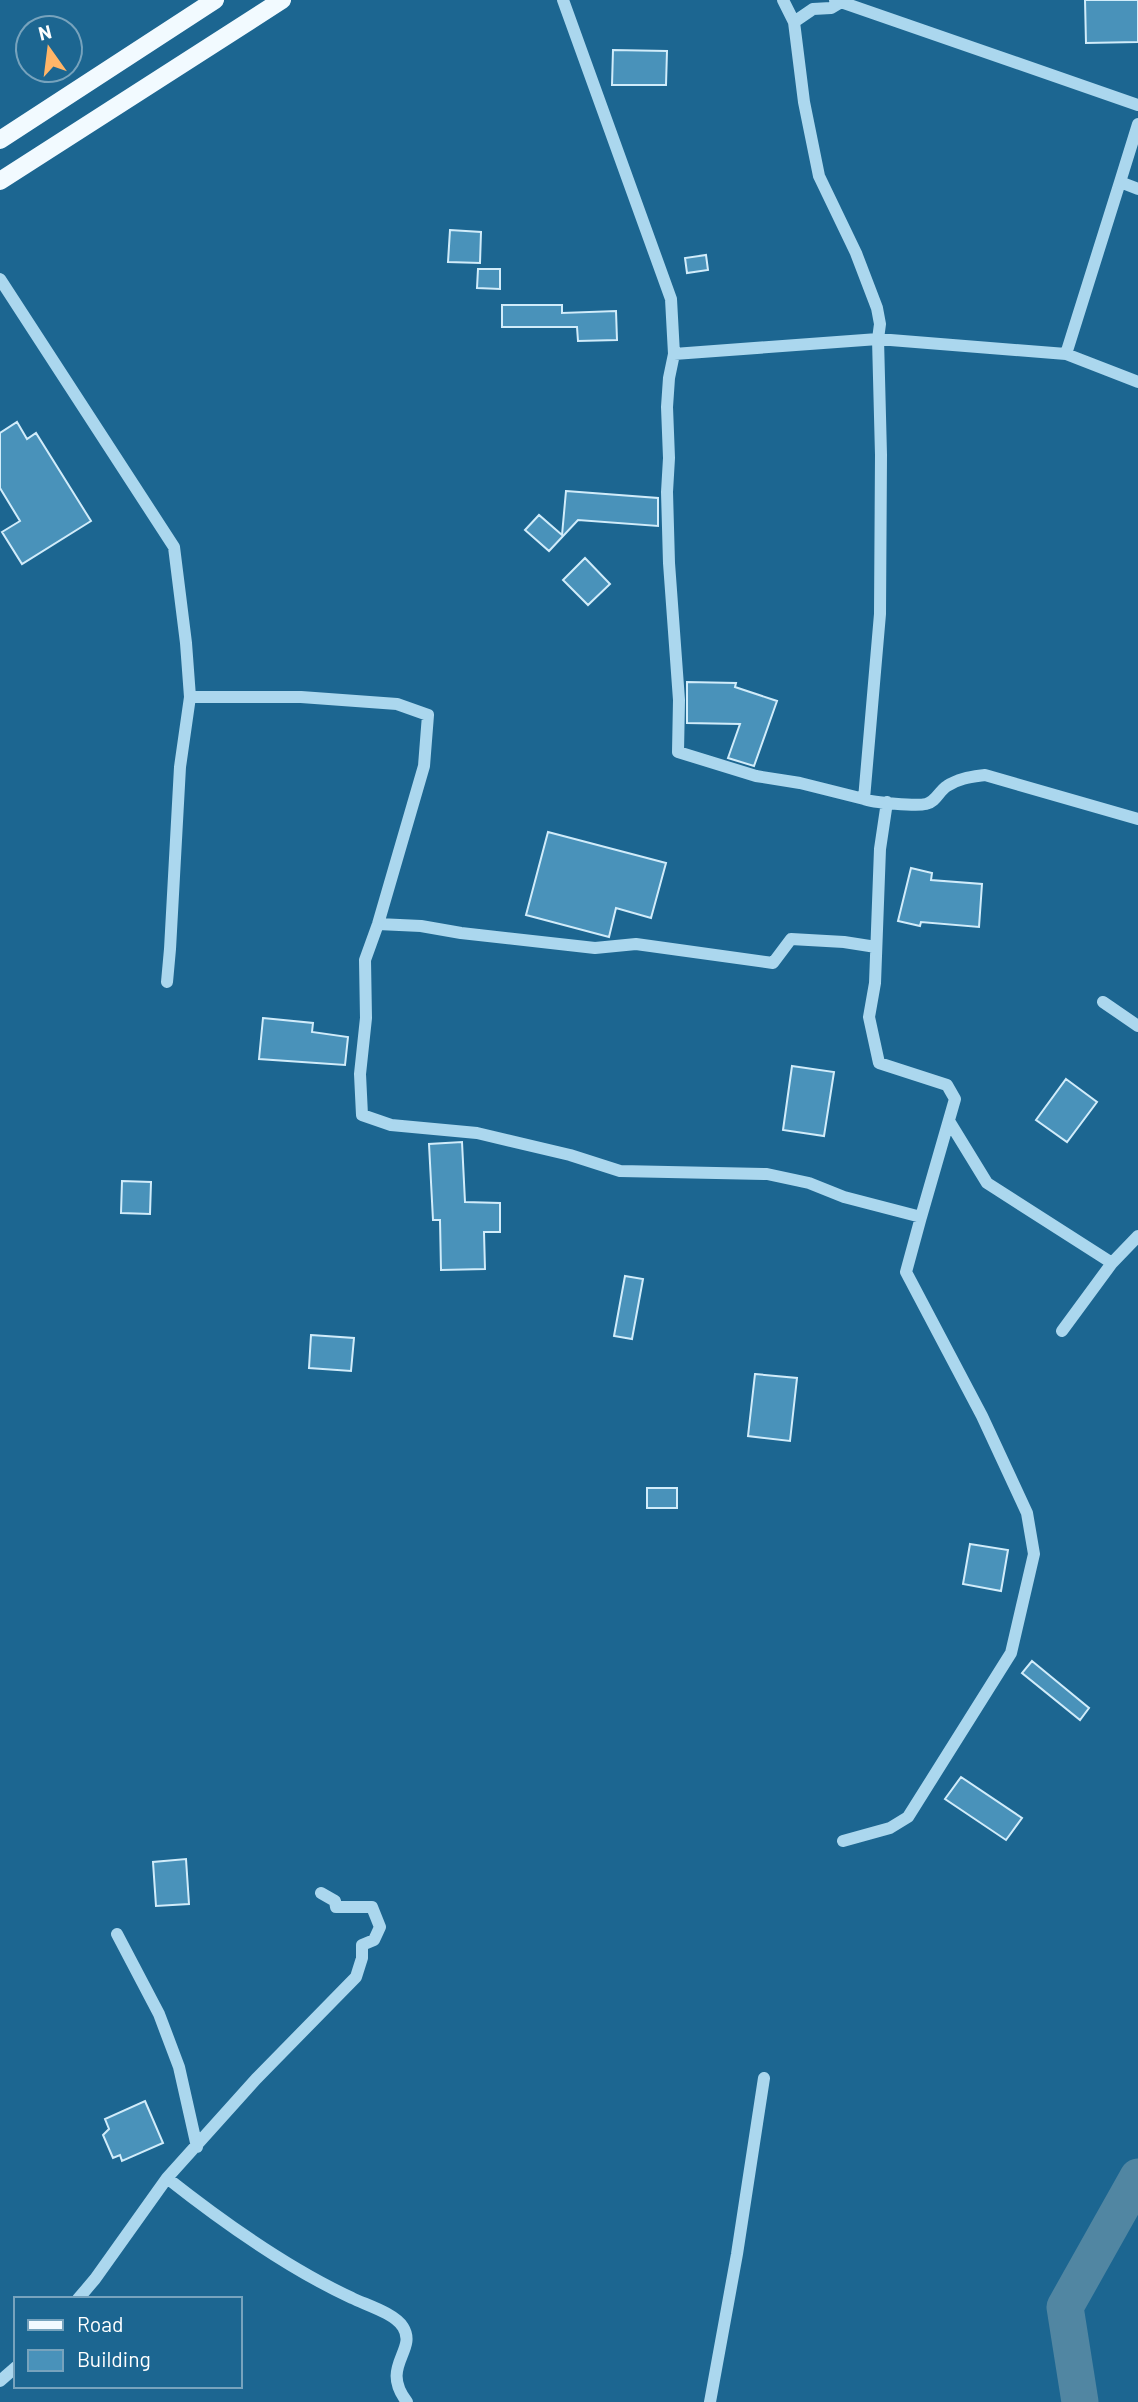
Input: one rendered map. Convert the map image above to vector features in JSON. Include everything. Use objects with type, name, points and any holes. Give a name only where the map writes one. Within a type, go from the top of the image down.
[{"type":"main road","points":[[0,140],[215,0]]},
{"type":"main road","points":[[0,181],[282,0]]},
{"type":"street","points":[[563,0],[671,299],[674,354],[667,407],[667,492],[679,700],[678,752],[756,776],[800,783],[873,803],[927,804],[936,798],[944,787],[962,779],[985,775],[1138,820]]},
{"type":"street","points":[[783,2],[798,9],[813,9],[831,8],[838,1],[1138,105]]},
{"type":"street","points":[[783,2],[794,22],[804,102],[819,176],[856,253],[877,308],[880,324],[880,614],[864,799]]},
{"type":"street","points":[[794,22],[813,9]]},
{"type":"street","points":[[1066,354],[1138,124]]},
{"type":"street","points":[[1120,182],[1138,189]]},
{"type":"street","points":[[0,279],[174,547],[190,697],[180,767],[167,982]]},
{"type":"street","points":[[674,354],[878,339],[1066,354],[1138,382]]},
{"type":"street","points":[[190,697],[302,697],[397,704],[428,715],[424,766],[365,960],[366,1018],[360,1074],[362,1115],[391,1125],[477,1133],[570,1155],[620,1171],[767,1174],[809,1183],[844,1197],[920,1217]]},
{"type":"street","points":[[844,1841],[890,1828],[908,1817],[1011,1653],[1034,1554],[1027,1513],[982,1416],[906,1272],[955,1099],[947,1085],[879,1063],[869,1017],[875,984],[880,849],[887,802]]},
{"type":"street","points":[[378,924],[421,926],[595,948],[636,944],[772,963],[790,939],[876,947]]},
{"type":"street","points":[[1103,1002],[1138,1026]]},
{"type":"street","points":[[949,1121],[987,1182],[1112,1263]]},
{"type":"street","points":[[1062,1331],[1112,1263],[1138,1236]]},
{"type":"street","points":[[80,2297],[167,2178],[335,1996],[356,1978],[362,1958],[362,1945],[374,1940],[380,1927],[372,1907],[336,1907],[335,1901],[321,1893]]},
{"type":"street","points":[[117,1934],[159,2014],[179,2067],[197,2147]]},
{"type":"street","points":[[710,2402],[737,2254],[764,2078]]},
{"type":"street","points":[[167,2178],[208,2210],[310,2279],[390,2317],[403,2327],[407,2344],[396,2372],[398,2390],[407,2402]]},
{"type":"street","points":[[0,2381],[14,2369]]},
{"type":"building","points":[[1085,0],[1138,0],[1138,42],[1086,43]]},
{"type":"building","points":[[613,50],[667,51],[666,85],[612,85]]},
{"type":"building","points":[[450,230],[481,232],[480,263],[448,262]]},
{"type":"building","points":[[706,255],[708,270],[687,273],[685,258]]},
{"type":"building","points":[[478,269],[500,269],[500,289],[477,288]]},
{"type":"building","points":[[502,305],[562,305],[562,313],[616,311],[617,340],[578,341],[577,327],[502,327]]},
{"type":"building","points":[[17,422],[27,439],[36,433],[91,521],[22,564],[2,532],[20,521],[0,488],[0,433]]},
{"type":"building","points":[[566,491],[658,498],[658,526],[578,520],[549,551],[525,530],[539,515],[562,535]]},
{"type":"building","points":[[585,558],[610,584],[588,605],[563,580]]},
{"type":"building","points":[[687,682],[736,683],[735,687],[777,701],[754,766],[728,758],[740,724],[687,723]]},
{"type":"building","points":[[548,832],[666,863],[651,918],[616,908],[609,937],[526,915]]},
{"type":"building","points":[[911,868],[932,873],[931,880],[982,884],[979,927],[921,922],[920,926],[898,921]]},
{"type":"building","points":[[263,1018],[313,1023],[312,1032],[348,1037],[345,1065],[259,1059]]},
{"type":"building","points":[[792,1066],[834,1072],[824,1136],[783,1130]]},
{"type":"building","points":[[1066,1079],[1097,1102],[1067,1142],[1036,1120]]},
{"type":"building","points":[[462,1142],[465,1202],[500,1203],[500,1232],[484,1232],[485,1269],[441,1270],[440,1220],[433,1220],[429,1144]]},
{"type":"building","points":[[122,1181],[151,1182],[150,1214],[121,1213]]},
{"type":"building","points":[[625,1276],[643,1279],[632,1339],[614,1336]]},
{"type":"building","points":[[311,1335],[354,1338],[351,1371],[309,1368]]},
{"type":"building","points":[[755,1374],[797,1378],[790,1441],[748,1436]]},
{"type":"building","points":[[647,1488],[677,1488],[677,1508],[647,1508]]},
{"type":"building","points":[[970,1544],[1008,1550],[1001,1591],[963,1584]]},
{"type":"building","points":[[1032,1661],[1089,1708],[1080,1720],[1022,1673]]},
{"type":"building","points":[[961,1777],[1022,1818],[1006,1840],[945,1799]]},
{"type":"building","points":[[186,1859],[189,1904],[156,1906],[153,1862]]},
{"type":"building","points":[[145,2101],[163,2143],[122,2161],[120,2155],[113,2158],[103,2135],[109,2129],[105,2119]]},
{"type":"waterway","points":[[1080,2402],[1065,2307],[1138,2177]]}]
